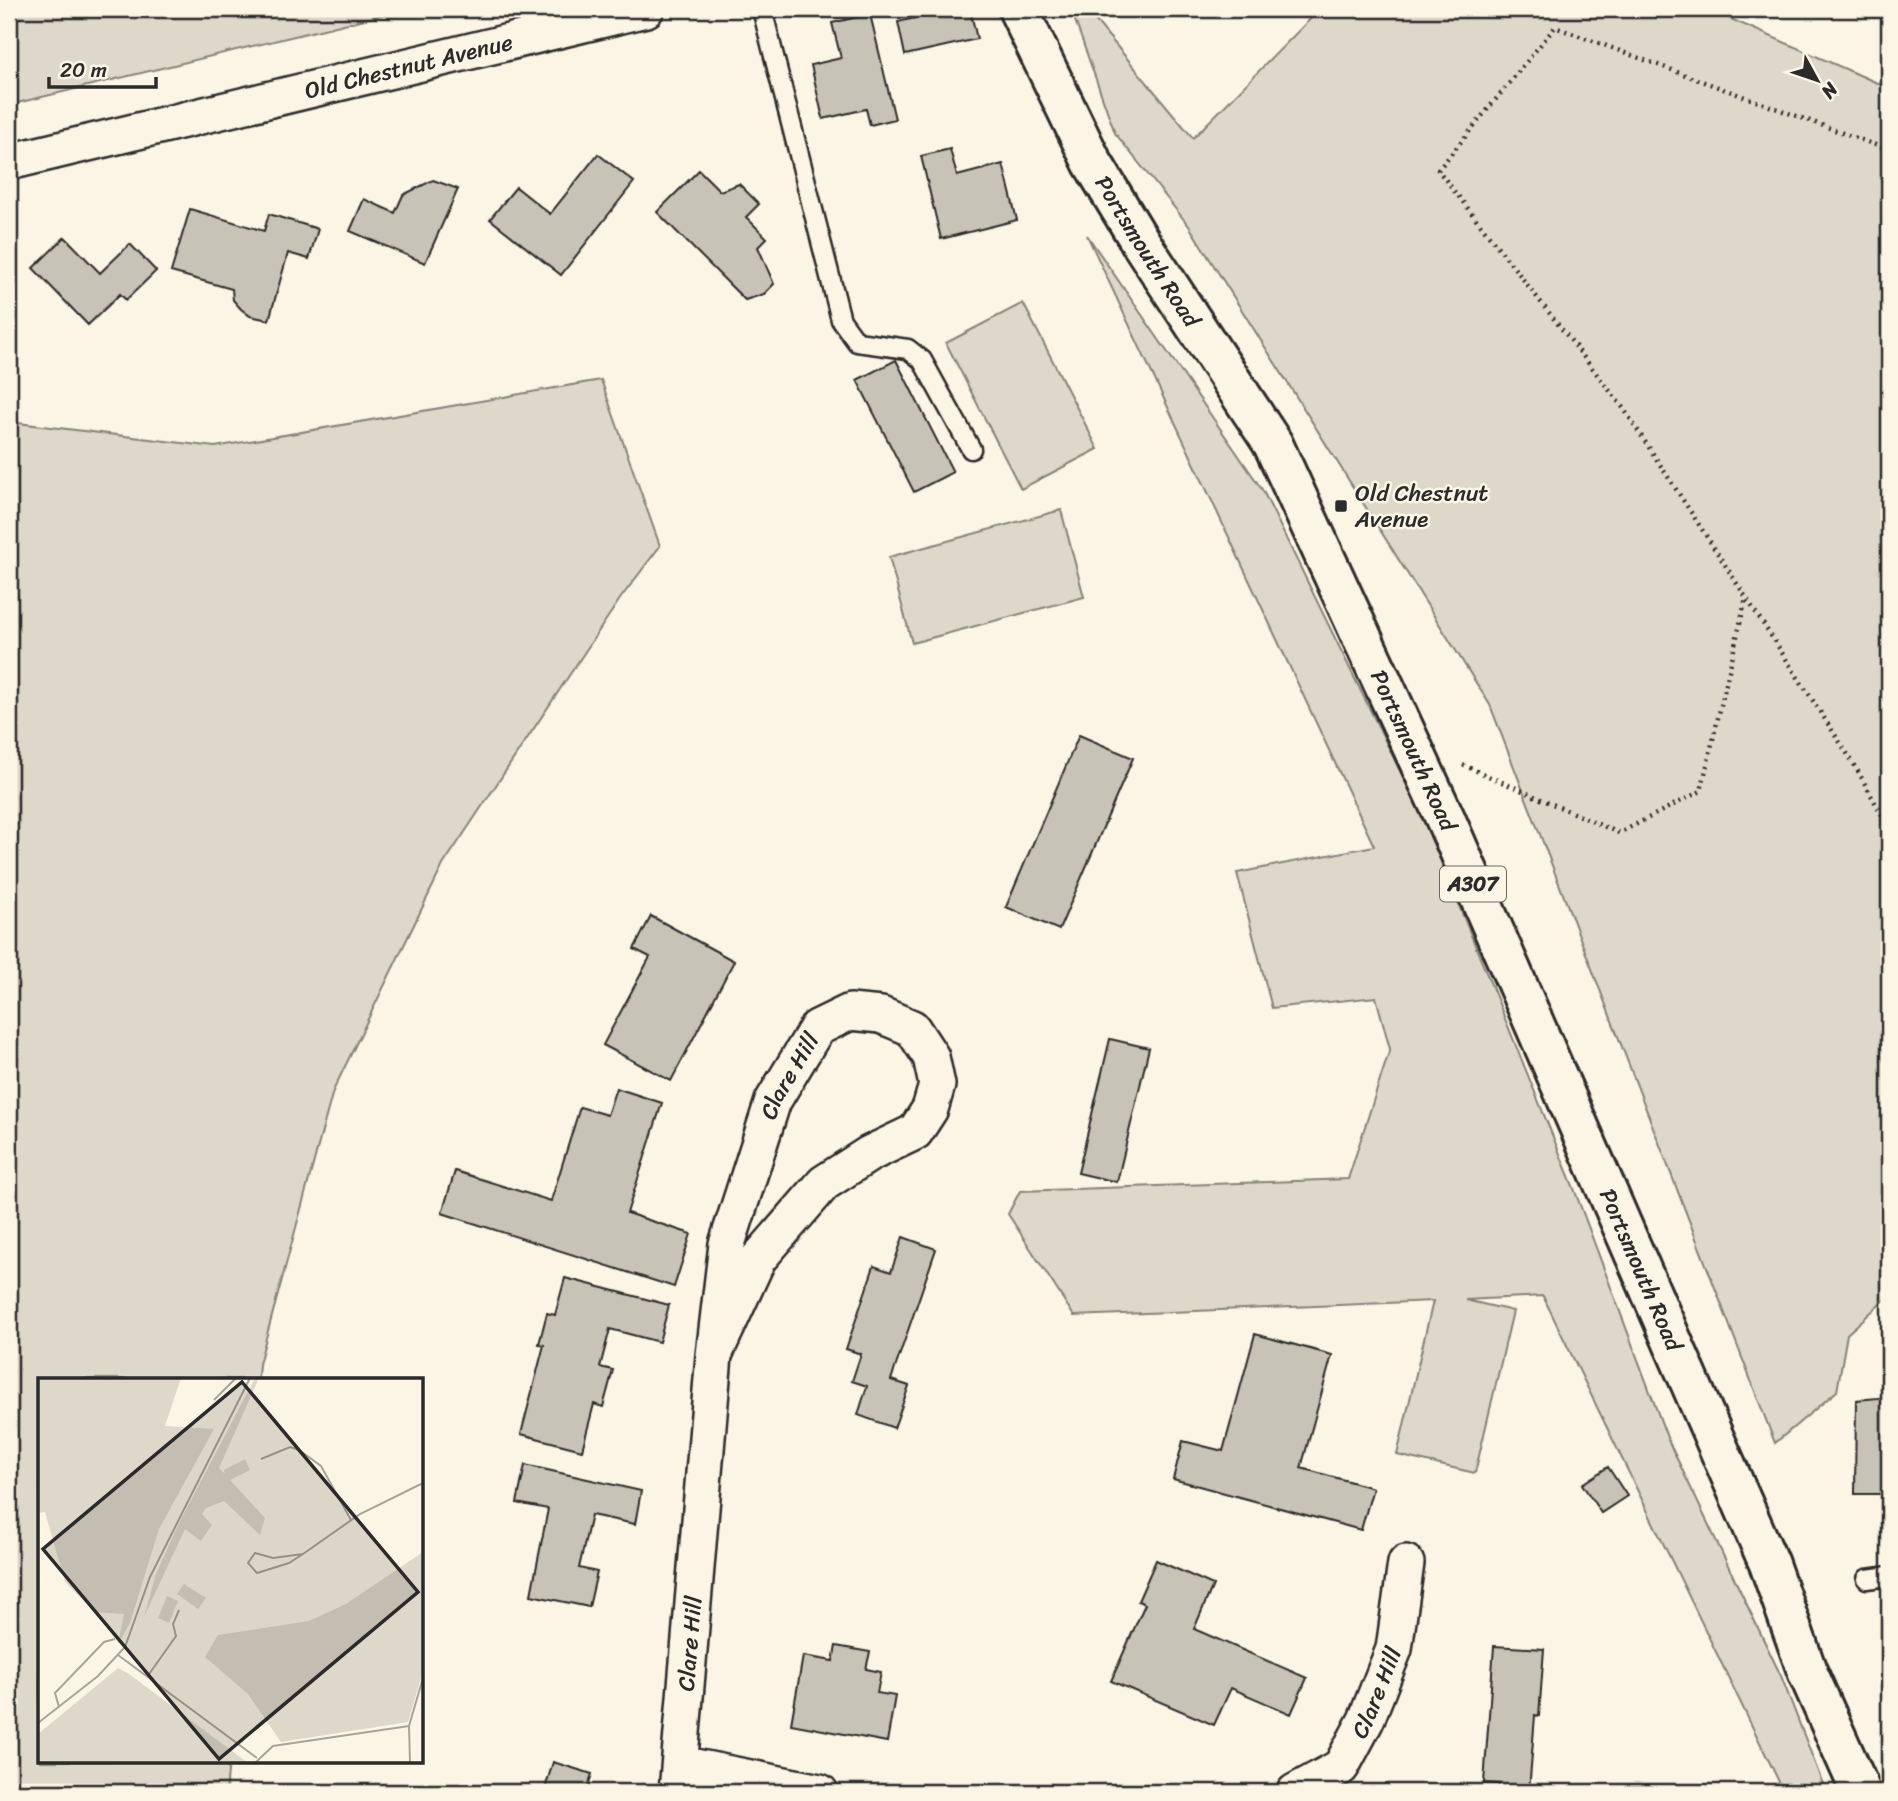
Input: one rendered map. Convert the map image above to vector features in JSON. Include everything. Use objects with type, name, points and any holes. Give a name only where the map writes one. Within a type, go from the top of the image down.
[{"type":"main road","name":"Portsmouth Road","points":[[1018,9],[1093,162],[1141,243],[1273,444],[1410,741],[1769,1564],[1807,1671],[1861,1792]]},
{"type":"street","name":"Old Chestnut Avenue","points":[[9,162],[646,9]]},
{"type":"street","name":"Clare Hill","points":[[714,1355],[758,1259],[824,1183],[869,1154],[915,1132],[930,1109],[937,1084],[931,1057],[912,1028],[881,1015],[850,1012],[817,1028],[773,1101],[727,1244],[714,1355],[679,1778],[820,1792]]},
{"type":"street","name":"Clare Hill","points":[[1295,1792],[1341,1767],[1366,1720],[1395,1649],[1406,1563]]},
{"type":"lane","points":[[762,9],[841,320],[857,342],[908,349],[922,360],[971,449]]},
{"type":"lane","points":[[1867,1579],[1889,1576]]},
{"type":"path","points":[[1889,150],[1555,27],[1438,170],[1624,409],[1854,764],[1889,828]]},
{"type":"path","points":[[1410,741],[1619,834],[1701,791],[1746,597]]},
{"type":"shaded area","points":[[9,9],[406,9],[9,105]]},
{"type":"shaded area","points":[[1071,9],[1086,9],[1193,138],[1320,9],[1708,9],[1889,88],[1889,1296],[1847,1334],[1837,1391],[1775,1443],[1490,705],[1189,226],[1115,133]]},
{"type":"shaded area","points":[[1087,235],[1263,491],[1425,822],[1573,1186],[1668,1440],[1781,1676],[1826,1792],[1784,1792],[1543,1296],[1465,1300],[1513,1311],[1475,1473],[1397,1455],[1433,1301],[1074,1316],[1008,1214],[1020,1191],[1348,1179],[1390,1049],[1376,997],[1272,1008],[1237,873],[1374,846]]},
{"type":"shaded area","points":[[1023,303],[1098,449],[1021,489],[946,343]]},
{"type":"shaded area","points":[[601,380],[660,546],[620,599],[443,865],[333,1091],[259,1364],[258,1378],[38,1378],[38,1762],[229,1762],[226,1792],[9,1792],[9,422],[215,447]]},
{"type":"shaded area","points":[[1061,510],[1084,597],[912,643],[889,557]]},
{"type":"building","points":[[921,9],[970,9],[977,39],[905,55],[898,22],[923,16]]},
{"type":"building","points":[[870,14],[895,119],[870,125],[866,109],[823,119],[811,65],[841,58],[832,23]]},
{"type":"building","points":[[950,149],[957,176],[1003,164],[1017,220],[941,239],[921,156]]},
{"type":"building","points":[[598,154],[634,182],[561,275],[490,219],[516,187],[550,214]]},
{"type":"building","points":[[699,170],[720,191],[739,184],[759,204],[746,217],[767,238],[758,247],[774,284],[764,294],[745,300],[657,212]]},
{"type":"building","points":[[433,180],[458,189],[425,263],[350,231],[364,199],[395,213],[403,195]]},
{"type":"building","points":[[190,209],[264,231],[269,214],[318,229],[309,259],[288,253],[269,320],[250,316],[241,309],[233,300],[232,289],[171,272]]},
{"type":"building","points":[[65,237],[100,273],[130,244],[156,271],[126,300],[120,294],[88,325],[33,268]]},
{"type":"building","points":[[896,360],[953,472],[914,492],[857,380]]},
{"type":"building","points":[[1079,735],[1133,758],[1059,930],[1006,907]]},
{"type":"building","points":[[651,916],[734,961],[671,1081],[603,1045],[650,957],[634,949]]},
{"type":"building","points":[[1110,1039],[1149,1048],[1117,1182],[1078,1173]]},
{"type":"building","points":[[616,1088],[662,1103],[627,1213],[691,1234],[674,1287],[442,1213],[455,1171],[551,1201],[580,1107],[607,1115]]},
{"type":"building","points":[[903,1237],[936,1249],[891,1380],[909,1386],[894,1428],[858,1415],[867,1386],[852,1381],[861,1354],[846,1349],[874,1266],[891,1272]]},
{"type":"building","points":[[565,1278],[669,1305],[659,1342],[610,1329],[600,1367],[613,1370],[603,1407],[594,1404],[582,1450],[521,1434],[544,1345],[539,1344],[547,1313],[555,1315]]},
{"type":"building","points":[[1255,1334],[1332,1355],[1301,1468],[1373,1488],[1361,1530],[1173,1479],[1183,1441],[1223,1451]]},
{"type":"building","points":[[1889,1397],[1889,1494],[1855,1494],[1856,1400]]},
{"type":"building","points":[[525,1465],[641,1491],[635,1524],[591,1515],[579,1568],[597,1572],[589,1607],[531,1595],[548,1509],[517,1503]]},
{"type":"building","points":[[1608,1467],[1627,1496],[1601,1513],[1582,1484]]},
{"type":"building","points":[[1156,1560],[1213,1585],[1194,1629],[1307,1678],[1291,1714],[1231,1688],[1214,1725],[1111,1681],[1145,1604],[1138,1601]]},
{"type":"building","points":[[836,1646],[870,1652],[866,1669],[881,1672],[877,1693],[895,1696],[887,1742],[791,1724],[803,1656],[833,1661]]},
{"type":"building","points":[[1494,1646],[1544,1649],[1529,1792],[1498,1792],[1499,1784],[1484,1783]]},
{"type":"building","points":[[553,1762],[592,1774],[586,1792],[544,1792]]},
{"type":"place","name":"Old Chestnut Avenue","points":[[1341,506]]}]
